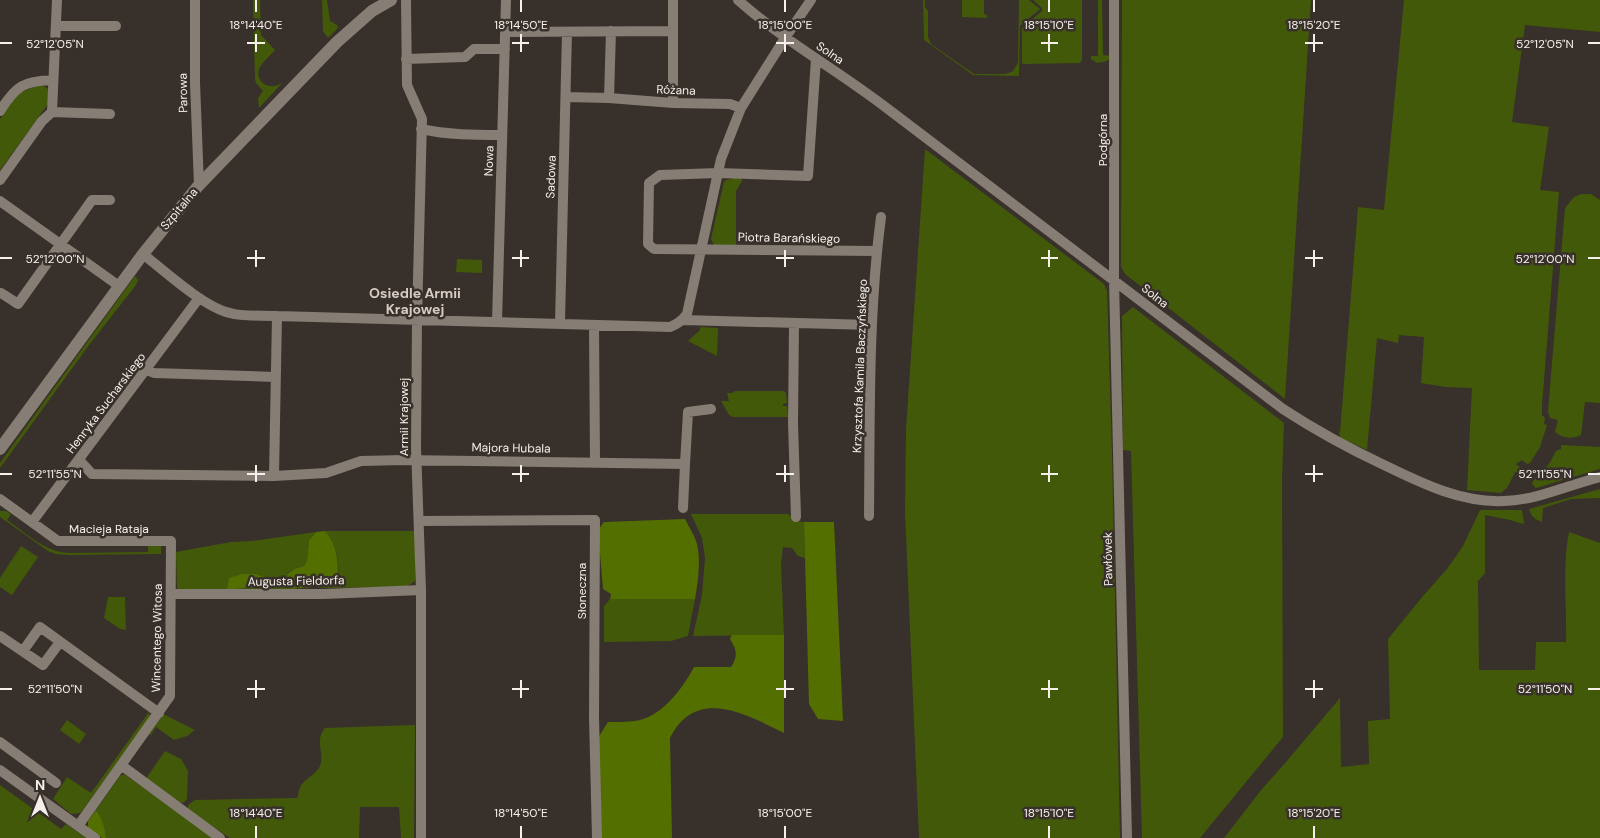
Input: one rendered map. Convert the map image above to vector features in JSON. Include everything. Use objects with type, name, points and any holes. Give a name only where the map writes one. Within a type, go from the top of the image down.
[{"type":"street","points":[[52,112],[56,0]]},
{"type":"street","name":"Parowa","points":[[196,0],[195,83],[199,185]]},
{"type":"street","name":"Szpitalna","points":[[0,449],[142,254],[199,185],[337,42],[372,11],[391,0]]},
{"type":"street","name":"Armii Krajowej","points":[[406,0],[407,84],[422,119],[416,460],[421,590],[421,838]]},
{"type":"street","name":"Nowa","points":[[497,322],[506,0]]},
{"type":"street","points":[[673,0],[673,103]]},
{"type":"street","name":"Solna","points":[[738,0],[761,21],[879,102],[1294,416],[1357,452],[1430,486],[1457,496],[1486,500],[1521,500],[1600,477]]},
{"type":"street","points":[[142,254],[199,298],[212,306],[230,313],[594,325],[677,325],[687,314],[721,159],[741,108],[785,38],[812,0]]},
{"type":"street","name":"Podgórna","points":[[1114,0],[1114,280]]},
{"type":"street","points":[[56,26],[116,26]]},
{"type":"street","points":[[609,98],[611,31]]},
{"type":"street","points":[[506,32],[673,31]]},
{"type":"street","name":"Sadowa","points":[[560,323],[568,32]]},
{"type":"street","points":[[406,59],[465,57],[474,49],[506,49]]},
{"type":"street","points":[[718,174],[808,176],[816,59]]},
{"type":"street","points":[[0,111],[22,85],[38,80],[54,80]]},
{"type":"street","name":"Różana","points":[[566,97],[730,104],[741,108]]},
{"type":"street","points":[[0,180],[42,121],[52,112],[110,114]]},
{"type":"street","points":[[421,128],[434,132],[461,134],[502,134]]},
{"type":"street","name":"Piotra Barańskiego","points":[[718,174],[660,175],[649,183],[648,244],[654,249],[877,251]]},
{"type":"street","points":[[1,293],[18,304],[92,200],[110,200]]},
{"type":"street","points":[[0,201],[119,286]]},
{"type":"street","name":"Krzysztofa Kamila Baczyńskiego","points":[[869,516],[872,325],[881,217]]},
{"type":"street","name":"Pawłówek","points":[[1114,280],[1127,838]]},
{"type":"street","name":"Henryka Sucharskiego","points":[[32,522],[199,298]]},
{"type":"street","points":[[274,476],[277,316]]},
{"type":"street","points":[[683,320],[872,325]]},
{"type":"street","points":[[794,324],[792,423],[796,517]]},
{"type":"street","points":[[594,325],[595,462]]},
{"type":"street","points":[[147,370],[154,373],[275,377]]},
{"type":"street","points":[[683,508],[688,412],[711,409]]},
{"type":"street","name":"Majora Hubala","points":[[79,460],[92,474],[274,476],[326,473],[361,461],[416,460],[685,464]]},
{"type":"street","name":"Macieja Rataja","points":[[1,502],[58,541],[171,541]]},
{"type":"street","name":"Słoneczna","points":[[419,521],[595,520],[594,716],[597,838]]},
{"type":"street","name":"Wincentego Witosa","points":[[78,826],[170,696],[171,541]]},
{"type":"street","name":"Augusta Fieldorfa","points":[[171,594],[324,594],[421,590]]},
{"type":"street","points":[[23,651],[40,627],[159,713]]},
{"type":"street","points":[[0,636],[43,665],[60,642]]},
{"type":"street","points":[[0,742],[56,783]]},
{"type":"street","points":[[121,766],[220,838]]},
{"type":"street","points":[[0,770],[95,838]]},
{"type":"green space","points":[[253,0],[260,0],[261,35],[275,50],[260,66],[259,78],[262,83],[268,86],[282,83],[259,108],[258,98],[263,91],[255,79]]},
{"type":"green space","points":[[322,0],[327,0],[330,21],[337,25],[338,28],[328,38],[323,31]]},
{"type":"green space","points":[[923,0],[925,0],[925,7],[928,11],[928,37],[931,44],[974,74],[1004,74],[1012,72],[1018,63],[1019,0],[1029,0],[1040,9],[1020,26],[1019,76],[973,75],[924,40]]},
{"type":"green space","points":[[962,0],[984,0],[984,14],[987,15],[987,18],[962,17]]},
{"type":"green space","points":[[1033,0],[1082,0],[1082,60],[1080,63],[1023,64],[1022,28],[1042,11],[1042,8]]},
{"type":"green space","points":[[1098,0],[1102,0],[1103,55],[1111,56],[1107,61],[1097,63],[1091,59],[1091,56],[1098,56]]},
{"type":"green space","points":[[1122,0],[1311,0],[1285,399],[1125,274],[1121,267]]},
{"type":"green space","points":[[1404,0],[1600,0],[1600,32],[1525,25],[1512,122],[1549,127],[1540,190],[1559,192],[1542,405],[1542,415],[1545,418],[1544,424],[1547,425],[1540,447],[1530,463],[1527,464],[1522,460],[1516,464],[1521,468],[1519,473],[1515,472],[1507,488],[1501,493],[1467,490],[1472,388],[1445,387],[1421,383],[1424,337],[1399,335],[1398,343],[1377,338],[1367,450],[1341,438],[1338,430],[1340,433],[1358,207],[1384,210]]},
{"type":"green space","points":[[42,84],[50,91],[48,104],[0,170],[0,119],[19,93]]},
{"type":"green space","points":[[925,149],[1104,284],[1107,291],[1120,838],[919,838],[905,512],[906,429]]},
{"type":"green space","points":[[732,177],[741,177],[742,181],[736,191],[736,247],[715,247],[711,239],[724,182],[732,179]]},
{"type":"green space","points":[[1581,194],[1591,194],[1600,200],[1600,403],[1585,402],[1581,435],[1568,438],[1555,432],[1558,420],[1550,418],[1548,411],[1565,208],[1574,197]]},
{"type":"green space","points":[[457,259],[482,260],[482,273],[456,272]]},
{"type":"green space","points":[[135,276],[138,280],[136,285],[89,345],[0,468],[0,463]]},
{"type":"green space","points":[[1133,307],[1284,423],[1282,477],[1283,737],[1200,838],[1142,838],[1131,451],[1123,450],[1122,316]]},
{"type":"green space","points":[[700,327],[718,328],[717,356],[688,341],[700,330]]},
{"type":"green space","points":[[735,391],[784,391],[787,403],[783,404],[783,406],[787,406],[788,417],[733,417],[729,415],[721,401],[729,401],[727,393]]},
{"type":"green space","points":[[1561,445],[1600,447],[1600,469],[1536,488],[1532,484],[1533,481],[1549,464],[1556,451],[1561,449]]},
{"type":"green space","points":[[1600,489],[1600,498],[1571,499],[1543,508],[1542,522],[1533,517],[1529,509]]},
{"type":"green space","points":[[1480,510],[1522,510],[1524,523],[1485,515],[1485,573],[1478,581],[1479,670],[1535,670],[1536,642],[1566,642],[1565,573],[1569,532],[1600,543],[1600,838],[1224,838],[1262,789],[1340,698],[1341,767],[1369,764],[1368,721],[1390,719],[1388,639],[1447,569],[1463,546]]},
{"type":"green space","points":[[0,511],[6,511],[11,514],[7,520],[36,541],[60,552],[148,552],[148,545],[161,545],[161,554],[56,554],[48,551],[0,517]]},
{"type":"green space","points":[[691,514],[788,514],[797,521],[804,522],[805,558],[798,556],[792,548],[783,547],[781,564],[784,635],[693,636],[702,595],[705,558],[702,538]]},
{"type":"green space","points":[[685,519],[695,538],[699,558],[695,599],[610,599],[611,594],[603,589],[598,530],[604,522]]},
{"type":"green space","points":[[804,522],[834,522],[843,721],[818,719],[809,704]]},
{"type":"green space","points":[[325,531],[415,531],[415,581],[406,587],[315,588],[336,585],[338,564],[336,549]]},
{"type":"green space","points":[[325,531],[333,543],[337,556],[338,571],[336,585],[291,589],[287,574],[294,569],[304,566],[307,561],[309,540],[316,532]]},
{"type":"green space","points":[[316,532],[309,540],[307,561],[304,566],[287,573],[291,589],[180,592],[177,588],[176,552],[231,542]]},
{"type":"green space","points":[[21,546],[38,557],[12,595],[0,587],[0,578]]},
{"type":"green space","points":[[242,574],[255,574],[272,580],[265,584],[228,590],[229,578]]},
{"type":"green space","points":[[108,597],[125,597],[126,630],[120,629],[104,618]]},
{"type":"green space","points":[[610,599],[695,599],[688,636],[671,641],[604,642],[604,606]]},
{"type":"green space","points":[[732,635],[784,635],[784,733],[754,718],[722,709],[707,709],[693,713],[681,722],[670,738],[672,838],[599,838],[598,738],[608,722],[635,721],[654,714],[677,693],[694,667],[731,667],[736,653],[730,639]]},
{"type":"green space","points":[[149,712],[150,717],[80,813],[71,814],[53,799],[67,777],[91,793]]},
{"type":"green space","points":[[163,714],[195,730],[187,736],[174,740],[156,727],[151,735],[149,735]]},
{"type":"green space","points":[[67,720],[86,734],[79,744],[60,730]]},
{"type":"green space","points":[[415,725],[414,838],[401,838],[399,807],[360,807],[359,838],[230,838],[188,810],[188,805],[195,800],[297,798],[302,785],[320,766],[320,737],[325,728]]},
{"type":"green space","points":[[165,751],[181,759],[188,771],[187,799],[183,803],[176,802],[145,780]]},
{"type":"green space","points":[[124,774],[215,838],[106,838],[103,824],[96,810],[120,776]]},
{"type":"green space","points":[[0,785],[61,829],[66,824],[86,838],[0,838]]},
{"type":"green space","points":[[96,810],[103,824],[106,838],[102,838],[88,829],[88,821]]},
{"type":"district","name":"Osiedle Armii Krajowej","points":[[415,302]]}]
